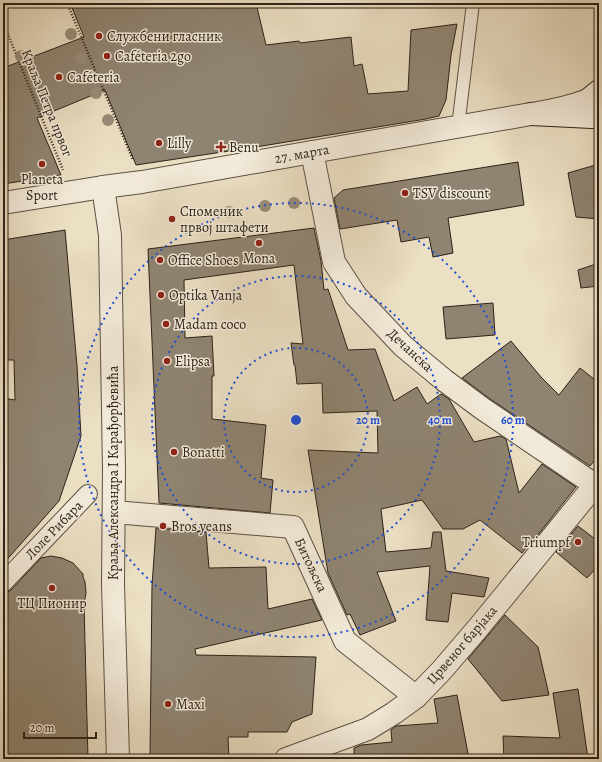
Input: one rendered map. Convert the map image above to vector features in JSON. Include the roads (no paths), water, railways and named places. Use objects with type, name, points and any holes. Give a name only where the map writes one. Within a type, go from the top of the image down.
[{"type":"street","name":"27. марта","points":[[3,203],[142,182],[531,114],[592,117],[596,101]]},
{"type":"street","name":"Дечанска","points":[[312,152],[334,262],[356,296],[403,346],[444,380],[483,409],[597,483]]},
{"type":"street","name":"Краља Александра I Карађорђевића","points":[[103,187],[110,235],[114,512],[113,584],[118,759]]},
{"type":"street","name":"Црвеног барјака","points":[[286,759],[368,729],[416,697],[442,670],[478,628],[597,483]]},
{"type":"street","name":"Лоле Рибара","points":[[3,583],[88,494]]},
{"type":"street","name":"Битољска","points":[[114,512],[293,527],[346,641],[416,697]]},
{"type":"lane","points":[[458,127],[473,3]]},
{"type":"place","name":"Службени гласник","points":[[99,36]]},
{"type":"place","name":"Caféteria 2go","points":[[107,56]]},
{"type":"place","name":"Caféteria","points":[[59,77]]},
{"type":"place","name":"Lilly","points":[[159,143]]},
{"type":"place","name":"Benu","points":[[221,147]]},
{"type":"place","name":"Planeta Sport","points":[[42,164]]},
{"type":"place","name":"TSV discount","points":[[405,193]]},
{"type":"place","name":"Споменик првој штафети","points":[[172,219]]},
{"type":"place","name":"Mona","points":[[259,243]]},
{"type":"place","name":"Office Shoes","points":[[160,260]]},
{"type":"place","name":"Optika Vanja","points":[[161,295]]},
{"type":"place","name":"Madam coco","points":[[166,324]]},
{"type":"place","name":"Elipsa","points":[[167,361]]},
{"type":"place","name":"Bonatti","points":[[174,452]]},
{"type":"place","name":"Bros yeans","points":[[163,526]]},
{"type":"place","name":"Triumpf","points":[[578,542]]},
{"type":"place","name":"ТЦ Пионир","points":[[52,588]]},
{"type":"place","name":"Maxi","points":[[168,704]]}]
